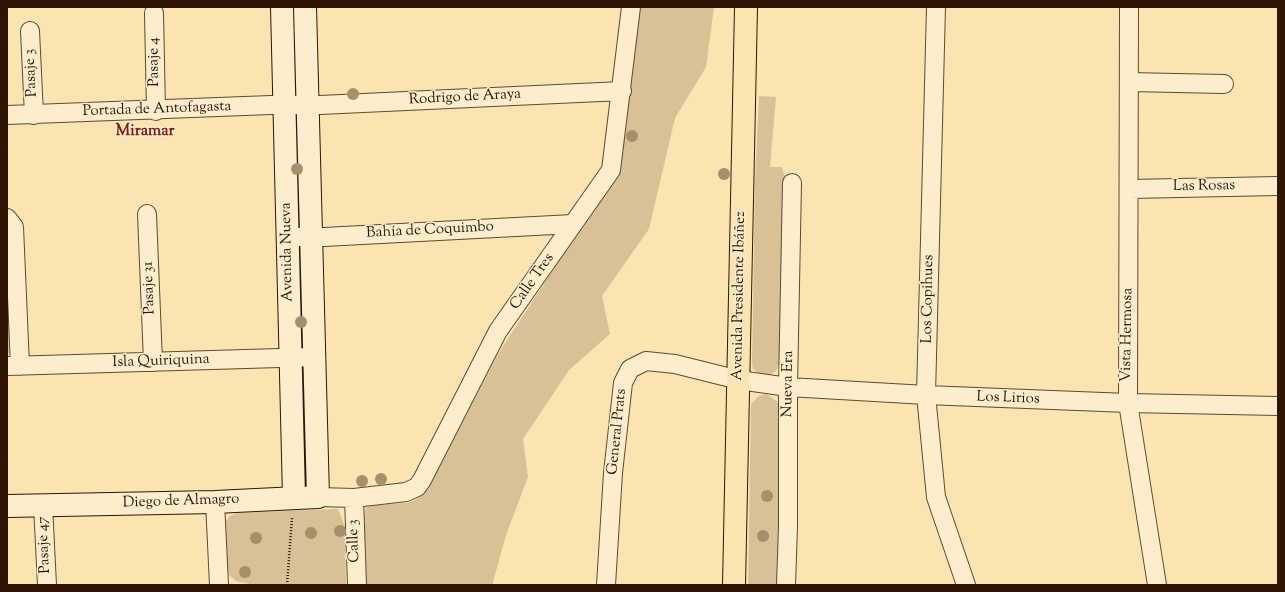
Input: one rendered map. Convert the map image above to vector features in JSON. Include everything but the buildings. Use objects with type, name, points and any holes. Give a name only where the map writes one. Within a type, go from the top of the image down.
[{"type":"main road","name":"Avenida Presidente Ibáñez","points":[[734,585],[746,7]]},
{"type":"street","name":"Avenida Nueva","points":[[282,7],[294,498]]},
{"type":"street","name":"Avenida Nueva","points":[[305,7],[318,497]]},
{"type":"street","name":"Calle Tres","points":[[354,498],[406,492],[417,487],[427,472],[498,331],[611,170],[622,91],[631,7]]},
{"type":"street","name":"Los Copihues","points":[[936,7],[926,396],[936,497],[966,585]]},
{"type":"street","name":"Vista Hermosa","points":[[1129,7],[1130,189],[1128,403],[1157,585]]},
{"type":"street","name":"Pasaje 4","points":[[154,14],[156,111]]},
{"type":"street","name":"Pasaje 3","points":[[30,31],[34,115]]},
{"type":"street","points":[[1129,82],[1224,84]]},
{"type":"street","name":"Rodrigo de Araya","points":[[307,105],[622,91]]},
{"type":"street","name":"Portada de Antofagasta","points":[[7,115],[307,105]]},
{"type":"street","name":"Nueva Era","points":[[786,585],[792,184]]},
{"type":"street","name":"Las Rosas","points":[[1130,189],[1278,186]]},
{"type":"street","name":"Pasaje 31","points":[[147,214],[153,362]]},
{"type":"street","points":[[7,218],[11,221],[14,227],[14,366]]},
{"type":"street","name":"Bahía de Coquimbo","points":[[287,237],[574,224]]},
{"type":"street","name":"Isla Quiriquina","points":[[14,366],[314,357]]},
{"type":"street","name":"General Prats","points":[[606,585],[613,473],[623,383],[626,375],[630,369],[646,361],[675,364],[739,380]]},
{"type":"street","name":"Los Lirios","points":[[739,380],[788,386],[926,396],[1128,403],[1278,406]]},
{"type":"street","name":"Diego de Almagro","points":[[7,506],[215,502],[318,497],[354,498]]},
{"type":"street","name":"Calle 3","points":[[354,498],[357,585]]},
{"type":"street","points":[[215,502],[222,584]]},
{"type":"street","name":"Pasaje 47","points":[[43,505],[47,585]]},
{"type":"path","points":[[287,585],[294,498]]},
{"type":"shaded area","points":[[635,7],[714,7],[706,67],[675,118],[649,229],[602,296],[610,334],[569,370],[523,439],[528,477],[506,535],[493,585],[365,585],[364,515],[366,508],[372,505],[408,503],[416,499],[429,487],[498,354],[615,175]]},
{"type":"shaded area","points":[[759,96],[776,97],[770,167],[782,167],[786,181],[780,357],[779,365],[776,371],[768,376],[758,373],[753,369],[752,364],[755,182]]},
{"type":"shaded area","points":[[295,115],[299,118],[303,225],[298,226],[296,224]]},
{"type":"shaded area","points":[[7,228],[11,353],[7,353]]},
{"type":"shaded area","points":[[300,249],[303,251],[304,345],[299,342],[297,250]]},
{"type":"shaded area","points":[[304,369],[309,472],[306,474],[303,473],[301,370]]},
{"type":"shaded area","points":[[766,394],[778,402],[780,407],[779,585],[748,585],[751,404],[759,396]]},
{"type":"shaded area","points":[[338,509],[345,527],[346,585],[253,585],[236,581],[229,575],[226,569],[224,523],[230,516],[238,513]]},
{"type":"district","name":"Miramar","points":[[145,132]]}]
